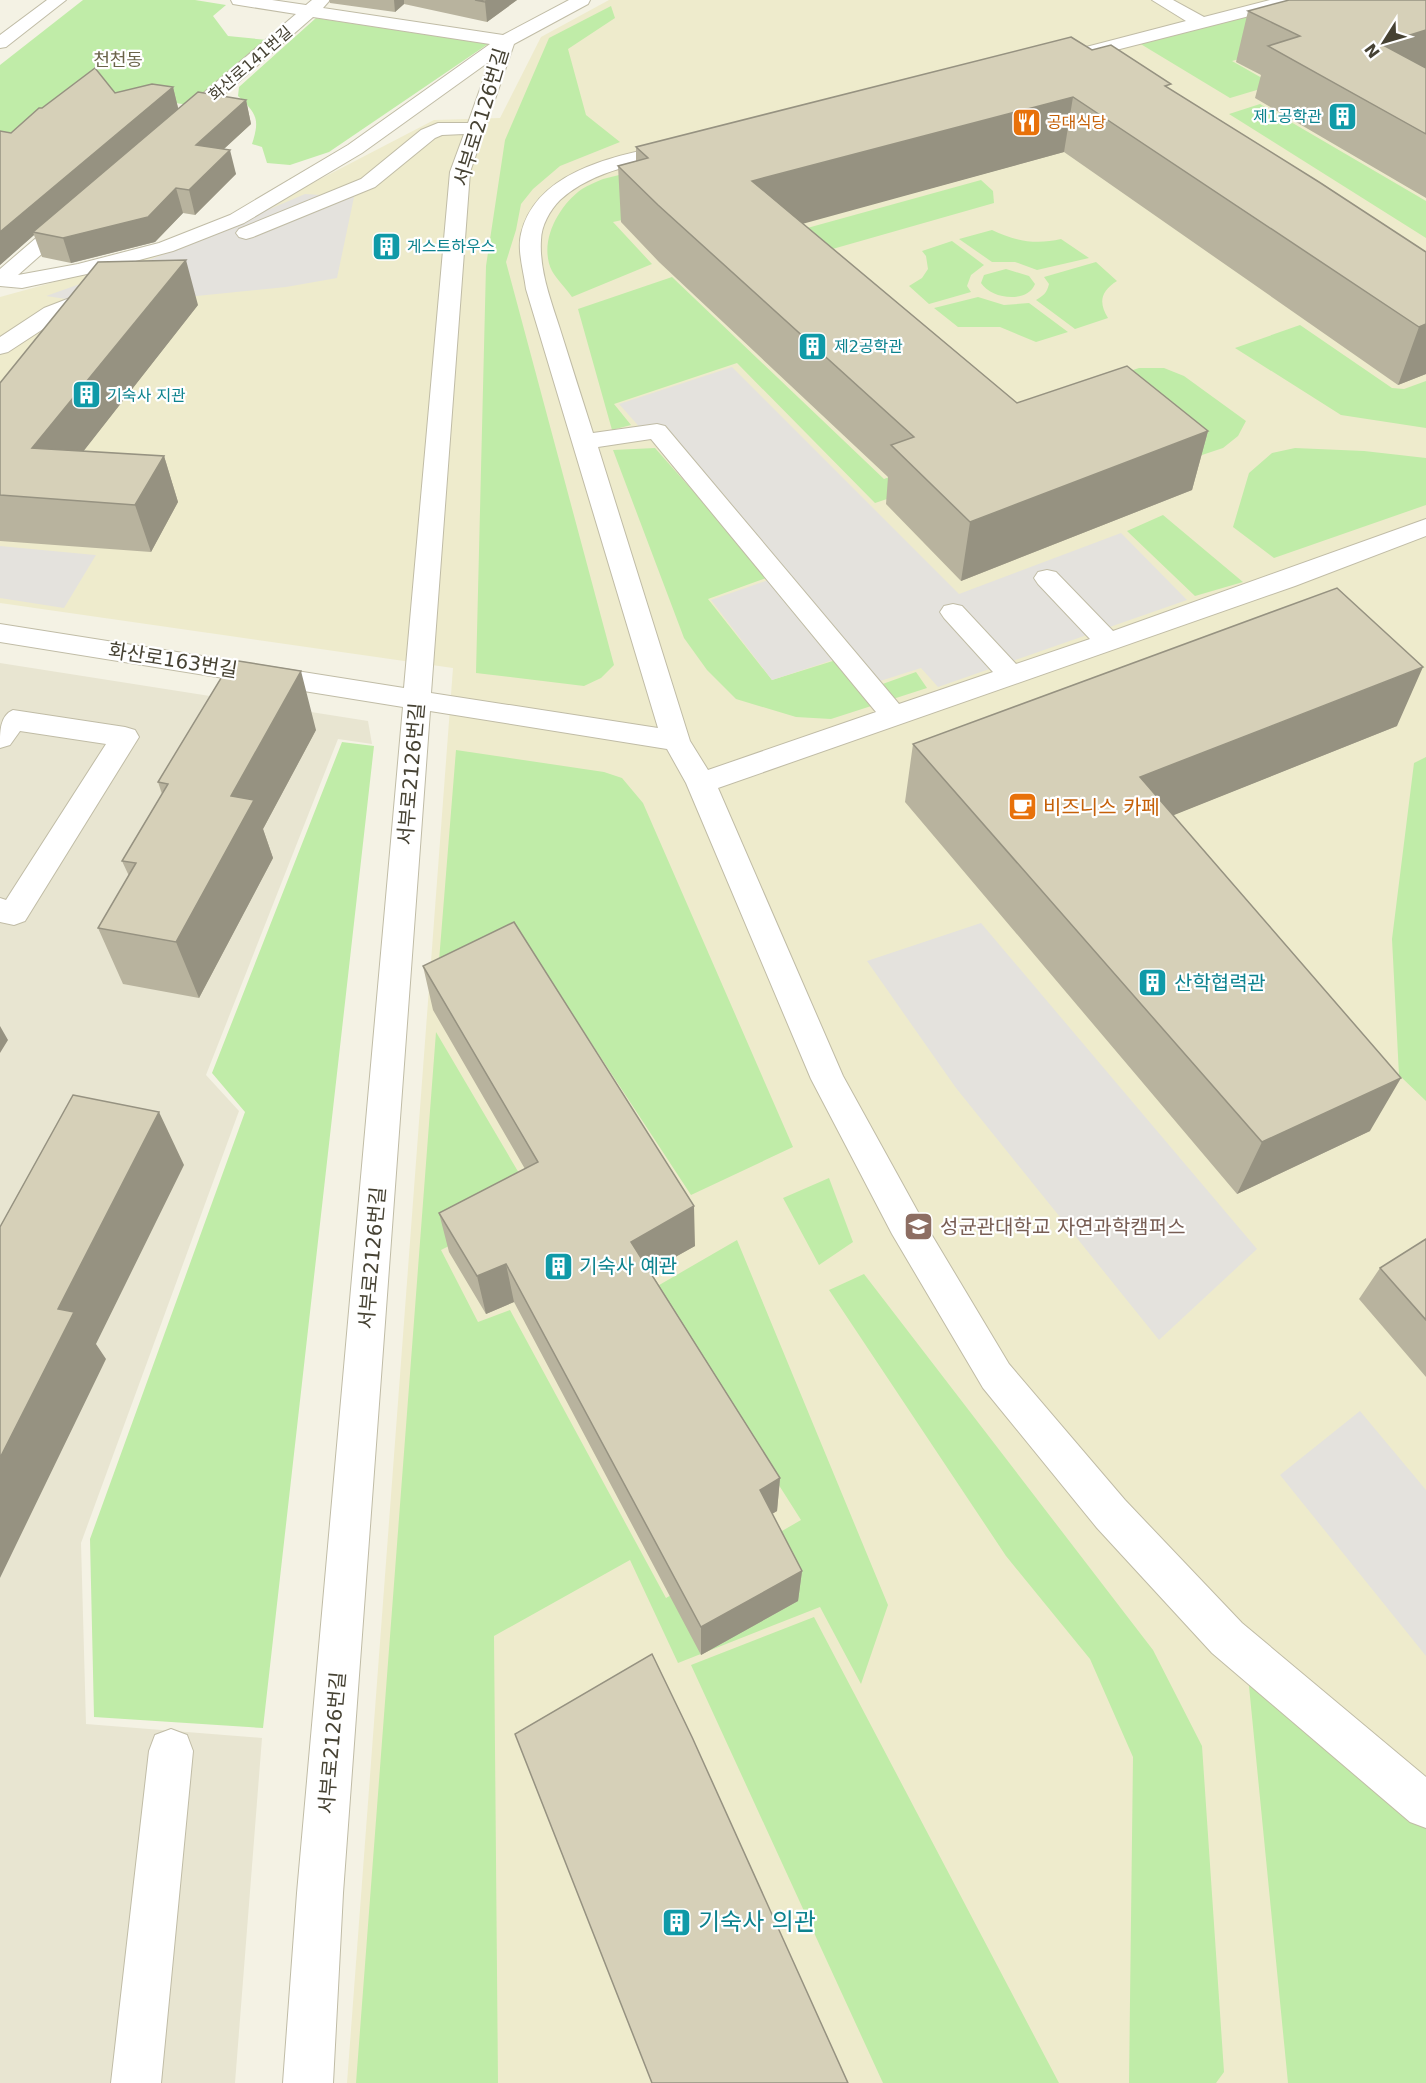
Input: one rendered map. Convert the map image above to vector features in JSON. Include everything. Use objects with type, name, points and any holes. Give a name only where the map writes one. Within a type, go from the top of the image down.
[{"type":"street","points":[[0,43],[58,0]]},
{"type":"street","name":"화산로141번길","points":[[238,0],[315,6],[506,41]]},
{"type":"street","points":[[506,41],[582,0]]},
{"type":"street","points":[[1160,0],[1202,23]]},
{"type":"street","points":[[1084,76],[1054,61],[1290,0]]},
{"type":"street","name":"화산로141번길","points":[[168,134],[315,6]]},
{"type":"street","name":"서부로2126번길","points":[[308,2083],[322,1869],[460,172],[506,41]]},
{"type":"street","name":"서부로2126번길","points":[[0,280],[22,282],[166,248],[237,219],[355,149],[506,41]]},
{"type":"street","points":[[148,273],[368,183],[428,134],[438,129],[475,128]]},
{"type":"street","points":[[705,142],[625,161],[593,172],[560,189],[538,210],[531,236],[537,289],[676,741],[701,783],[828,1079],[905,1223],[996,1376],[1112,1514],[1227,1638],[1426,1806]]},
{"type":"street","points":[[0,280],[88,203]]},
{"type":"street","points":[[0,347],[52,313],[116,286]]},
{"type":"street","points":[[584,442],[657,431],[894,716]]},
{"type":"street","points":[[701,783],[1286,580],[1426,527]]},
{"type":"street","points":[[1047,578],[1108,642]]},
{"type":"street","points":[[953,612],[1011,675]]},
{"type":"street","name":"화산로163번길","points":[[0,633],[676,741]]},
{"type":"street","points":[[0,738],[13,720],[124,737],[14,913],[0,910]]},
{"type":"street","points":[[136,2083],[171,1751]]},
{"type":"shaded area","name":"성균관대학교 자연과학캠퍼스","points":[[609,0],[1426,0],[1426,2083],[347,2083],[453,668],[0,603],[0,297],[127,262],[301,189],[434,120],[500,118],[541,37]]},
{"type":"shaded area","points":[[305,194],[354,197],[337,278],[286,287],[107,305],[46,296],[162,255]]},
{"type":"shaded area","points":[[732,367],[959,594],[1121,533],[1187,600],[938,687],[921,668],[877,682],[854,653],[772,680],[711,600],[774,578],[619,404]]},
{"type":"shaded area","points":[[0,546],[96,555],[64,608],[0,598]]},
{"type":"shaded area","points":[[0,663],[368,721],[372,744],[338,739],[206,1075],[239,1111],[81,1543],[86,1724],[262,1738],[235,2083],[0,2083]]},
{"type":"shaded area","points":[[981,923],[1257,1249],[1159,1340],[956,1088],[867,961]]},
{"type":"shaded area","points":[[1360,1411],[1426,1490],[1426,1656],[1280,1475]]},
{"type":"green space","points":[[83,0],[195,0],[226,5],[213,16],[228,36],[267,40],[190,105],[92,92],[0,146],[0,65]]},
{"type":"green space","points":[[611,6],[615,18],[568,49],[586,115],[620,142],[560,166],[533,189],[521,204],[506,262],[614,665],[601,678],[584,686],[476,673],[486,266],[505,140],[549,38]]},
{"type":"green space","points":[[1288,6],[1278,48],[1232,61],[1274,85],[1230,98],[1139,43]]},
{"type":"green space","points":[[316,18],[488,44],[329,152],[290,165],[267,163],[262,147],[252,144],[256,128],[255,117],[238,96],[239,87]]},
{"type":"green space","points":[[1086,58],[645,215],[613,222],[652,264],[572,297],[552,271],[547,249],[558,215],[573,196],[603,179]]},
{"type":"green space","points":[[1260,104],[1426,201],[1426,238],[1229,114]]},
{"type":"green space","points":[[981,180],[993,191],[994,203],[815,254],[738,247]]},
{"type":"green space","points":[[992,230],[1026,241],[1043,242],[1061,239],[1089,258],[1037,270],[1015,262],[992,262],[959,239]]},
{"type":"green space","points":[[952,241],[984,265],[971,275],[967,286],[971,292],[929,304],[909,286],[922,278],[928,269],[926,256],[922,251]]},
{"type":"green space","points":[[1096,262],[1117,281],[1107,289],[1103,297],[1103,307],[1108,318],[1075,329],[1036,300],[1044,294],[1048,287],[1049,284],[1044,277]]},
{"type":"green space","points":[[1006,269],[1029,276],[1035,284],[1031,290],[1017,297],[1000,296],[981,283],[984,275]]},
{"type":"green space","points":[[672,277],[884,479],[919,466],[935,483],[875,503],[737,363],[614,404],[631,425],[612,430],[578,309]]},
{"type":"green space","points":[[978,297],[1004,305],[1029,303],[1068,332],[1036,342],[1000,327],[958,327],[934,308]]},
{"type":"green space","points":[[1300,325],[1392,388],[1404,389],[1426,381],[1426,428],[1341,415],[1235,348]]},
{"type":"green space","points":[[1139,368],[1164,368],[1184,376],[1246,421],[1238,436],[1223,448],[1172,465],[975,422]]},
{"type":"green space","points":[[655,448],[769,577],[708,599],[772,680],[852,655],[877,686],[916,672],[927,688],[831,719],[796,717],[736,699],[707,670],[684,638],[613,450]]},
{"type":"green space","points":[[1295,448],[1364,451],[1426,458],[1426,505],[1274,558],[1233,527],[1249,473],[1272,453]]},
{"type":"green space","points":[[1163,515],[1243,582],[1195,596],[1127,531]]},
{"type":"green space","points":[[342,742],[374,746],[263,1728],[94,1717],[90,1539],[245,1112],[212,1073]]},
{"type":"green space","points":[[456,750],[604,772],[622,778],[643,803],[793,1147],[691,1195],[531,951],[436,998]]},
{"type":"green space","points":[[1426,757],[1426,1101],[1399,1075],[1392,939],[1414,763]]},
{"type":"green space","points":[[436,1032],[536,1202],[441,1250],[478,1322],[510,1310],[666,1598],[801,1520],[654,1288],[737,1240],[888,1605],[861,1684],[820,1607],[678,1663],[630,1560],[494,1636],[498,2083],[356,2083]]},
{"type":"green space","points":[[829,1178],[853,1242],[819,1265],[783,1198]]},
{"type":"green space","points":[[864,1274],[1153,1650],[1202,1746],[1224,2072],[1216,2083],[1129,2083],[1133,1757],[1090,1659],[1006,1556],[829,1290]]},
{"type":"green space","points":[[814,1617],[1059,2083],[883,2083],[691,1665]]},
{"type":"green space","points":[[1248,1676],[1426,1817],[1426,2083],[1288,2083]]},
{"type":"building","points":[[1289,0],[1426,0],[1426,30],[1381,44],[1426,68],[1426,134],[1268,46],[1300,36],[1248,11]]},
{"type":"building","points":[[1071,37],[1092,50],[1111,45],[1171,84],[1165,86],[1426,252],[1426,324],[1419,327],[1073,97],[752,181],[1017,403],[1127,366],[1208,431],[970,522],[891,445],[914,437],[618,166],[648,158],[636,147]]},
{"type":"building","points":[[95,68],[115,93],[152,84],[173,87],[0,232],[0,131],[11,133],[39,108]]},
{"type":"building","points":[[198,92],[246,100],[196,145],[230,150],[189,190],[176,188],[148,217],[63,238],[33,232]]},
{"type":"building","points":[[186,260],[32,448],[164,456],[135,505],[0,495],[0,383],[98,262]]},
{"type":"building","points":[[1337,588],[1423,667],[1140,777],[1401,1078],[1262,1142],[913,744]]},
{"type":"building","points":[[232,660],[301,671],[231,796],[254,800],[176,942],[98,928],[136,863],[122,861],[168,784],[158,782]]},
{"type":"building","name":"기숙사 예관","points":[[514,922],[694,1206],[631,1242],[780,1478],[760,1490],[802,1571],[701,1627],[506,1264],[477,1276],[439,1213],[538,1162],[423,966]]},
{"type":"building","points":[[73,1095],[159,1112],[58,1309],[74,1312],[0,1458],[0,1227]]},
{"type":"building","points":[[1426,1239],[1426,1320],[1380,1268]]},
{"type":"building","name":"기숙사 의관","points":[[652,1654],[692,1737],[848,2083],[652,2083],[515,1734]]},
{"type":"place","name":"제1공학관","points":[[1343,116]]},
{"type":"place","name":"공대식당","points":[[1026,122]]},
{"type":"place","name":"게스트하우스","points":[[386,246]]},
{"type":"place","name":"제2공학관","points":[[813,346]]},
{"type":"place","name":"기숙사 지관","points":[[86,395]]},
{"type":"place","name":"비즈니스 카페","points":[[1022,807]]},
{"type":"place","name":"산학협력관","points":[[1153,983]]},
{"type":"place","name":"성균관대학교 자연과학캠퍼스","points":[[919,1227]]},
{"type":"place","name":"기숙사 예관","points":[[558,1266]]},
{"type":"place","name":"기숙사 의관","points":[[677,1922]]},
{"type":"district","name":"천천동","points":[[118,60]]}]
